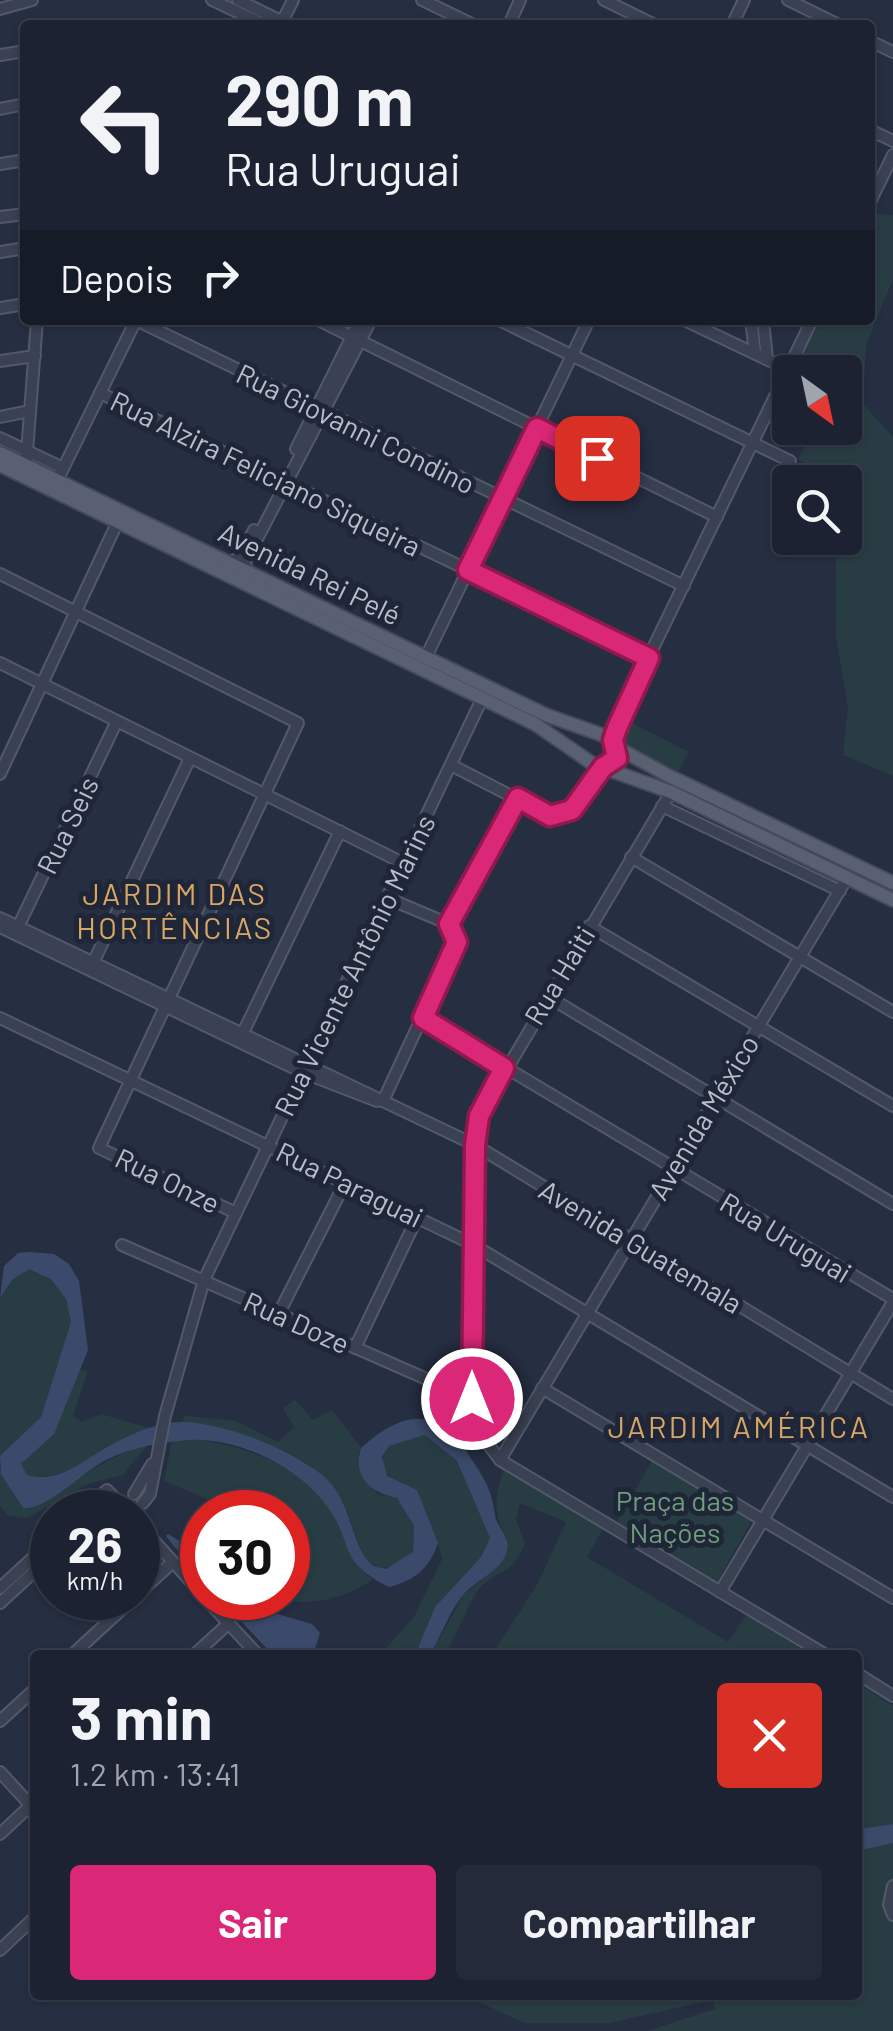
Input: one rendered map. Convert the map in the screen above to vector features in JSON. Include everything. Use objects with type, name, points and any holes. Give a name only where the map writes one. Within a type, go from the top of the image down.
[{"type":"main road","name":"Avenida Rei Pelé","points":[[0,453],[608,740],[893,883]]},
{"type":"main road","name":"Avenida Rei Pelé","points":[[0,465],[58,479],[118,521],[482,700],[597,764],[670,792],[844,884],[893,900]]},
{"type":"main road","points":[[608,740],[617,758],[597,764],[590,743],[608,740]]},
{"type":"street","points":[[0,9],[32,0]]},
{"type":"street","points":[[212,0],[254,20]]},
{"type":"street","points":[[238,0],[276,20]]},
{"type":"street","points":[[422,0],[464,20]]},
{"type":"street","points":[[604,0],[645,20]]},
{"type":"street","points":[[788,0],[829,20]]},
{"type":"street","points":[[875,192],[893,155]]},
{"type":"street","points":[[26,465],[37,325]]},
{"type":"street","points":[[58,479],[134,325]]},
{"type":"street","name":"Rua Giovanni Condino","points":[[146,325],[684,586]]},
{"type":"street","points":[[328,325],[717,517]]},
{"type":"street","points":[[356,339],[359,325]]},
{"type":"street","points":[[248,572],[245,562],[282,484],[356,339],[367,325]]},
{"type":"street","points":[[509,325],[790,460]]},
{"type":"street","points":[[426,657],[588,325]]},
{"type":"street","points":[[695,325],[772,361]]},
{"type":"street","points":[[751,325],[755,353]]},
{"type":"street","points":[[764,325],[767,359]]},
{"type":"street","points":[[795,355],[810,325]]},
{"type":"street","points":[[0,362],[34,356]]},
{"type":"street","name":"Rua Alzira Feliciano Siqueira","points":[[100,393],[649,658]]},
{"type":"street","points":[[608,740],[772,402]]},
{"type":"street","points":[[0,417],[30,411]]},
{"type":"street","name":"Avenida Rei Pelé","points":[[0,438],[27,450],[58,479]]},
{"type":"street","points":[[228,563],[239,558],[282,484]]},
{"type":"street","points":[[0,774],[118,521]]},
{"type":"street","points":[[0,574],[298,723],[130,1080]]},
{"type":"street","points":[[0,663],[403,864]]},
{"type":"street","name":"Rua Vicente Antônio Marins","points":[[151,1490],[164,1416],[204,1280],[482,700]]},
{"type":"street","name":"Rua Seis","points":[[17,930],[116,722]]},
{"type":"street","points":[[93,963],[190,758]]},
{"type":"street","points":[[450,765],[550,816],[561,816],[572,810],[597,764]]},
{"type":"street","name":"Rua Haiti","points":[[500,1460],[482,1436],[472,1399],[472,1244],[479,1116],[670,792]]},
{"type":"street","points":[[449,924],[518,798]]},
{"type":"street","points":[[662,806],[844,884]]},
{"type":"street","points":[[240,1038],[340,831]]},
{"type":"street","points":[[631,857],[893,1012]]},
{"type":"street","name":"Avenida México","points":[[500,1460],[844,884]]},
{"type":"street","points":[[384,1101],[457,942],[449,924],[388,898]]},
{"type":"street","points":[[0,918],[166,1003]]},
{"type":"street","points":[[0,926],[93,963],[166,1003]]},
{"type":"street","points":[[590,926],[893,1106]]},
{"type":"street","points":[[547,996],[893,1204]]},
{"type":"street","name":"Avenida Guatemala","points":[[166,1003],[475,1145],[893,1399]]},
{"type":"street","name":"Rua Paraguai","points":[[0,1018],[472,1244],[893,1498]]},
{"type":"street","name":"Rua Uruguai","points":[[423,1018],[893,1300]]},
{"type":"street","name":"Rua Onze","points":[[130,1080],[99,1148],[236,1213]]},
{"type":"street","points":[[279,1313],[346,1181]]},
{"type":"street","points":[[355,1348],[418,1218]]},
{"type":"street","name":"Rua Doze","points":[[122,1245],[472,1399]]},
{"type":"street","points":[[720,1592],[893,1300]]},
{"type":"street","points":[[542,1388],[893,1598]]},
{"type":"street","points":[[500,1460],[818,1650]]},
{"type":"street","points":[[160,1548],[180,1570]]},
{"type":"street","points":[[160,1574],[173,1562]]},
{"type":"street","points":[[0,1603],[30,1568]]},
{"type":"street","points":[[0,1588],[28,1570]]},
{"type":"street","points":[[77,1650],[110,1620]]},
{"type":"street","points":[[226,1620],[253,1650]]},
{"type":"street","points":[[199,1650],[229,1623]]},
{"type":"street","points":[[862,1676],[893,1695]]},
{"type":"street","points":[[0,1721],[30,1694]]},
{"type":"street","points":[[0,1772],[30,1802]]},
{"type":"street","points":[[0,1834],[30,1809]]},
{"type":"street","points":[[893,1886],[889,1904],[893,1915]]},
{"type":"street","points":[[0,1950],[30,1923]]},
{"type":"green space","points":[[878,214],[893,215],[893,279],[875,323],[875,219]]},
{"type":"green space","points":[[818,325],[874,325],[866,345],[863,404],[893,437],[893,776],[843,755],[848,707],[836,637],[836,555],[862,555],[862,465],[808,465],[798,459],[806,445],[862,445],[862,355],[803,355]]},
{"type":"green space","points":[[628,721],[689,752],[678,772],[625,744],[621,739]]},
{"type":"green space","points":[[29,1268],[51,1279],[66,1299],[71,1322],[41,1417],[0,1456],[0,1298],[12,1280]]},
{"type":"green space","points":[[79,1369],[88,1371],[73,1415],[82,1422],[101,1414],[149,1428],[72,1468],[56,1474],[27,1475],[21,1464],[54,1434]]},
{"type":"green space","points":[[295,1400],[313,1420],[332,1410],[361,1448],[358,1454],[377,1494],[397,1498],[414,1526],[413,1552],[386,1568],[369,1563],[341,1498],[312,1467],[247,1437],[182,1422],[185,1416],[236,1421],[278,1442],[294,1427],[283,1408]]},
{"type":"green space","points":[[425,1435],[457,1461],[490,1538],[481,1557],[435,1607],[417,1650],[387,1647],[414,1617],[442,1559],[438,1543],[380,1464],[389,1446]]},
{"type":"green space","points":[[195,1439],[232,1447],[287,1469],[317,1493],[329,1508],[351,1556],[373,1579],[353,1591],[310,1601],[310,1490],[186,1490],[164,1481],[172,1441]]},
{"type":"green space","points":[[148,1444],[123,1475],[77,1490],[57,1490],[115,1457]]},
{"type":"green space","name":"Praça das Nações","points":[[652,1461],[752,1520],[717,1582],[616,1524]]},
{"type":"green space","points":[[504,1468],[603,1528],[587,1557],[728,1642],[746,1615],[803,1650],[495,1650],[538,1583],[566,1522],[520,1503],[516,1520],[525,1544],[519,1555],[509,1568],[479,1589],[447,1650],[433,1650],[464,1594],[493,1571],[507,1539],[496,1504]]},
{"type":"green space","points":[[0,1470],[22,1508],[30,1504],[30,1516],[7,1515],[0,1506]]},
{"type":"green space","points":[[862,1687],[893,1706],[893,1824],[862,1828]]},
{"type":"green space","points":[[893,1843],[893,2031],[647,2031],[715,2009],[713,2000],[862,2000],[862,1850]]},
{"type":"green space","points":[[474,2000],[713,2000],[609,2023],[524,2023]]},
{"type":"water","points":[[30,1252],[54,1254],[69,1264],[79,1281],[88,1350],[54,1434],[21,1464],[27,1475],[61,1473],[156,1426],[184,1422],[219,1427],[274,1447],[321,1474],[340,1497],[365,1557],[373,1566],[386,1569],[413,1552],[414,1526],[397,1498],[366,1482],[359,1467],[361,1448],[391,1426],[418,1419],[431,1421],[456,1438],[486,1483],[508,1546],[504,1558],[459,1600],[432,1650],[417,1650],[435,1607],[481,1557],[490,1538],[457,1461],[425,1435],[389,1446],[382,1457],[387,1476],[417,1490],[438,1543],[420,1572],[389,1587],[353,1560],[327,1506],[300,1478],[264,1456],[225,1443],[187,1440],[126,1452],[97,1465],[63,1490],[30,1490],[30,1507],[23,1508],[1,1474],[0,1456],[41,1417],[71,1322],[66,1299],[51,1279],[29,1269],[12,1280],[0,1298],[4,1266],[18,1253]]},
{"type":"water","points":[[166,1536],[180,1541],[180,1554]]},
{"type":"water","points":[[240,1620],[298,1620],[312,1624],[320,1633],[315,1650],[268,1650]]},
{"type":"water","points":[[893,1824],[893,1843],[862,1850],[862,1828]]},
{"type":"district","name":"JARDIM DAS HORTÊNCIAS","points":[[175,910]]},
{"type":"district","name":"JARDIM AMÉRICA","points":[[739,1426]]},
{"type":"route","points":[[472,1399],[475,1145],[479,1116],[504,1068],[423,1018],[457,942],[449,924],[518,798],[550,816],[572,810],[603,767],[617,758],[618,748],[613,740],[649,658],[468,570],[537,428],[597,458]]}]
